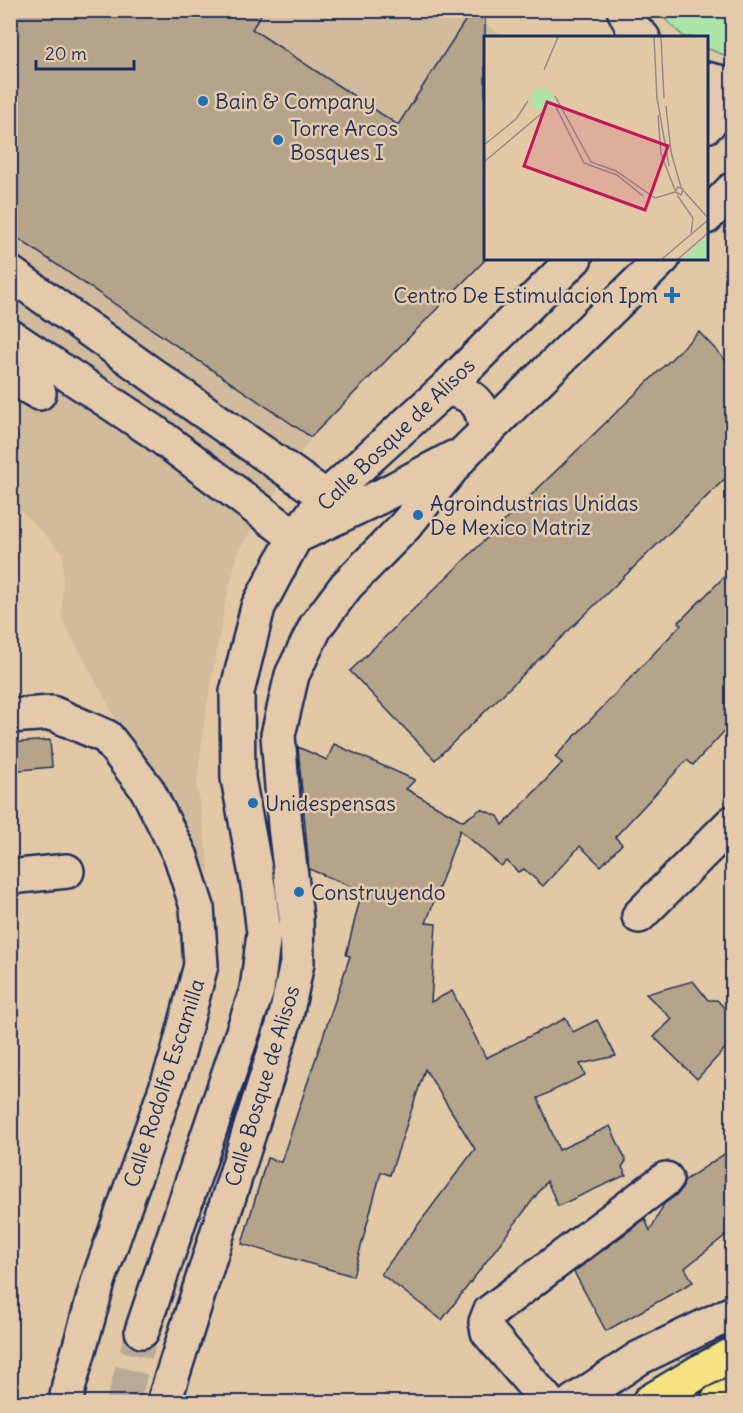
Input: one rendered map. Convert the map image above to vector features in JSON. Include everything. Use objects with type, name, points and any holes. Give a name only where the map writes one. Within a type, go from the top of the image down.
[{"type":"main road","points":[[649,1402],[732,1354]]},
{"type":"main road","points":[[717,1402],[732,1395]]},
{"type":"street","points":[[624,10],[633,27],[641,36]]},
{"type":"street","points":[[707,79],[732,85]]},
{"type":"street","points":[[707,124],[732,100]]},
{"type":"street","points":[[707,215],[732,190]]},
{"type":"street","name":"Calle Bosque de Alisos","points":[[141,1331],[257,990],[264,933],[259,891],[238,778],[237,692],[258,607],[295,537],[326,497],[445,389],[573,260]]},
{"type":"street","name":"Calle Bosque de Alisos","points":[[164,1402],[286,1016],[297,963],[296,918],[285,826],[278,735],[292,675],[316,626],[346,586],[405,526],[475,441],[661,260]]},
{"type":"street","points":[[10,273],[326,497]]},
{"type":"street","points":[[10,336],[153,431],[295,537],[381,496],[475,441],[484,418],[470,396],[458,390],[445,389]]},
{"type":"street","points":[[10,376],[39,393]]},
{"type":"street","name":"Calle Rodolfo Escamilla","points":[[10,716],[52,713],[107,737],[147,789],[181,857],[197,907],[201,965],[177,1057],[99,1279],[66,1402]]},
{"type":"street","points":[[639,916],[732,823]]},
{"type":"street","points":[[10,877],[67,871]]},
{"type":"street","points":[[548,1402],[488,1332],[486,1322],[490,1312],[666,1179]]},
{"type":"street","points":[[573,1402],[639,1358],[732,1313]]},
{"type":"shaded area","points":[[10,11],[464,11],[503,36],[484,36],[485,260],[311,437],[239,549],[225,604],[204,724],[197,786],[210,875],[149,780],[62,619],[63,553],[11,501]]},
{"type":"green space","points":[[657,11],[732,11],[732,58],[707,48],[707,36],[683,36]]},
{"type":"building","points":[[10,10],[264,10],[252,29],[398,125],[472,10],[485,10],[485,260],[311,437],[10,233]]},
{"type":"building","points":[[699,332],[732,367],[732,472],[435,760],[350,671]]},
{"type":"building","points":[[732,569],[732,723],[693,765],[687,760],[615,837],[622,844],[601,866],[580,846],[543,886],[524,869],[518,872],[507,861],[501,866],[460,830],[426,923],[436,924],[431,1002],[452,991],[486,1058],[566,1018],[573,1032],[597,1020],[616,1056],[580,1064],[585,1075],[538,1098],[559,1150],[610,1126],[626,1161],[622,1167],[626,1175],[558,1206],[547,1181],[442,1320],[381,1274],[475,1149],[425,1069],[390,1175],[381,1172],[353,1276],[242,1244],[267,1158],[281,1162],[350,956],[346,955],[362,891],[309,869],[298,747],[327,760],[334,744],[415,780],[406,789],[463,821],[481,809],[498,816],[503,825],[562,763],[555,757],[681,625],[678,623]]},
{"type":"building","points":[[50,740],[52,767],[10,771],[10,743]]},
{"type":"building","points":[[693,981],[708,1000],[717,1000],[732,1016],[732,1041],[697,1079],[654,1037],[672,1019],[646,994]]},
{"type":"building","points":[[732,1149],[732,1230],[685,1268],[693,1282],[606,1331],[574,1272],[645,1219],[650,1231],[664,1204],[678,1194],[684,1181]]},
{"type":"tunnel","points":[[123,1402],[142,1331]]},
{"type":"place","name":"Bain & Company","points":[[203,101]]},
{"type":"place","name":"Torre Arcos Bosques I","points":[[278,140]]},
{"type":"place","name":"Centro De Estimulacion Ipm","points":[[672,295]]},
{"type":"place","name":"Agroindustrias Unidas De Mexico Matriz","points":[[418,515]]},
{"type":"place","name":"Unidespensas","points":[[253,803]]},
{"type":"place","name":"Construyendo","points":[[299,892]]}]
